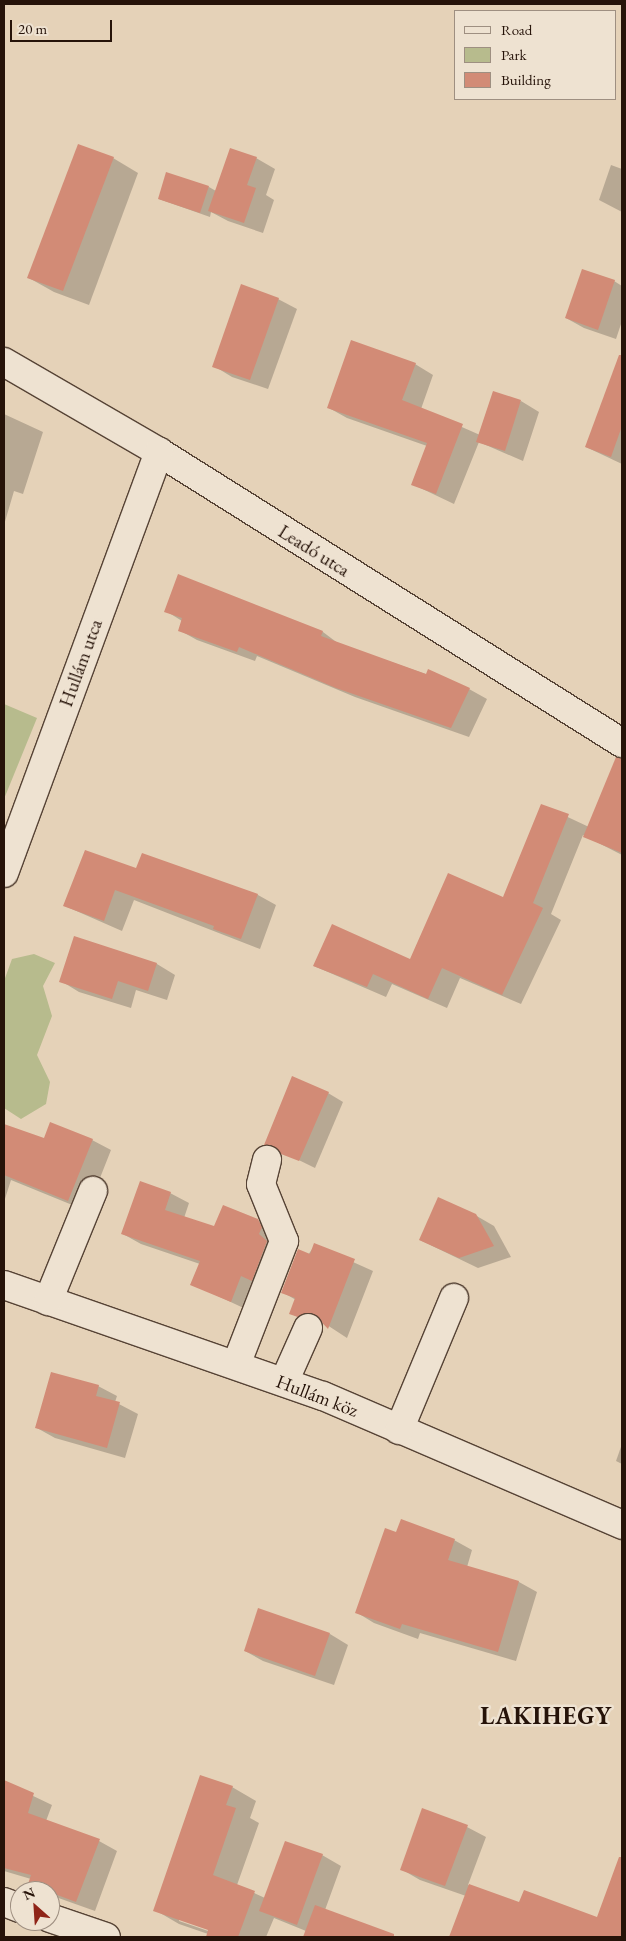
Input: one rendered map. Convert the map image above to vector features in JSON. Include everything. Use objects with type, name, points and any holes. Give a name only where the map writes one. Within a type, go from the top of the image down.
[{"type":"street","name":"Leadó utca","points":[[4,362],[158,452],[622,743]]},
{"type":"street","name":"Hullám utca","points":[[4,873],[158,452]]},
{"type":"street","points":[[236,1365],[284,1241],[261,1184],[267,1160]]},
{"type":"street","points":[[48,1301],[93,1191]]},
{"type":"street","name":"Hullám köz","points":[[4,1285],[284,1382],[621,1521]]},
{"type":"street","points":[[398,1430],[454,1298]]},
{"type":"street","points":[[284,1382],[308,1328]]},
{"type":"street","points":[[60,1921],[106,1937]]},
{"type":"green space","points":[[4,704],[37,718],[4,799]]},
{"type":"green space","points":[[34,954],[55,963],[43,986],[52,1016],[37,1055],[50,1082],[46,1104],[21,1119],[4,1108],[4,981],[12,959]]},
{"type":"building","points":[[78,144],[114,157],[63,291],[27,278]]},
{"type":"building","points":[[230,148],[257,157],[247,185],[256,188],[244,223],[208,211]]},
{"type":"building","points":[[166,172],[209,186],[200,213],[158,199]]},
{"type":"building","points":[[582,269],[615,280],[598,330],[565,318]]},
{"type":"building","points":[[241,284],[279,298],[250,380],[212,367]]},
{"type":"building","points":[[351,340],[416,363],[402,400],[463,424],[436,494],[411,485],[427,443],[327,408]]},
{"type":"building","points":[[619,355],[622,355],[622,426],[611,457],[585,447]]},
{"type":"building","points":[[493,391],[521,400],[505,451],[476,442]]},
{"type":"building","points":[[178,574],[323,631],[321,636],[426,674],[428,669],[470,688],[451,728],[336,688],[239,647],[237,652],[178,631],[182,618],[164,612]]},
{"type":"building","points":[[616,757],[622,758],[622,853],[583,837]]},
{"type":"building","points":[[541,804],[569,814],[533,903],[543,908],[502,995],[442,968],[428,999],[373,974],[367,987],[313,966],[332,924],[410,959],[448,873],[503,897]]},
{"type":"building","points":[[85,850],[136,868],[142,853],[258,894],[241,939],[213,929],[214,926],[115,890],[104,921],[63,906]]},
{"type":"building","points":[[74,936],[157,963],[148,991],[118,981],[112,999],[59,982]]},
{"type":"building","points":[[292,1076],[329,1092],[299,1161],[281,1154],[271,1145],[264,1145]]},
{"type":"building","points":[[50,1122],[93,1139],[68,1201],[4,1175],[4,1124],[44,1138]]},
{"type":"building","points":[[140,1181],[171,1192],[165,1210],[214,1226],[223,1205],[258,1219],[262,1227],[259,1234],[267,1241],[252,1281],[241,1276],[231,1302],[190,1285],[200,1261],[121,1234]]},
{"type":"building","points":[[438,1197],[476,1214],[494,1246],[459,1258],[419,1240]]},
{"type":"building","points":[[314,1243],[355,1259],[328,1329],[314,1314],[306,1313],[298,1317],[289,1314],[295,1298],[281,1293],[298,1249],[310,1254]]},
{"type":"building","points":[[51,1372],[99,1385],[96,1396],[120,1402],[107,1448],[35,1428]]},
{"type":"building","points":[[401,1519],[455,1539],[448,1560],[519,1581],[498,1652],[402,1624],[400,1629],[355,1613],[385,1528],[396,1532]]},
{"type":"building","points":[[258,1608],[330,1633],[315,1676],[244,1651]]},
{"type":"building","points":[[200,1775],[233,1786],[226,1805],[236,1808],[213,1875],[255,1891],[238,1937],[206,1937],[208,1930],[153,1911]]},
{"type":"building","points":[[4,1780],[34,1793],[28,1813],[100,1839],[76,1902],[60,1896],[60,1881],[29,1881],[31,1875],[4,1868]]},
{"type":"building","points":[[422,1808],[468,1825],[445,1886],[400,1870]]},
{"type":"building","points":[[285,1841],[323,1854],[297,1925],[259,1911]]},
{"type":"building","points":[[619,1857],[622,1857],[622,1937],[449,1937],[469,1884],[519,1902],[524,1890],[597,1917]]},
{"type":"building","points":[[315,1905],[394,1934],[394,1937],[303,1937]]},
{"type":"district","name":"LAKIHEGY","points":[[546,1716]]}]
